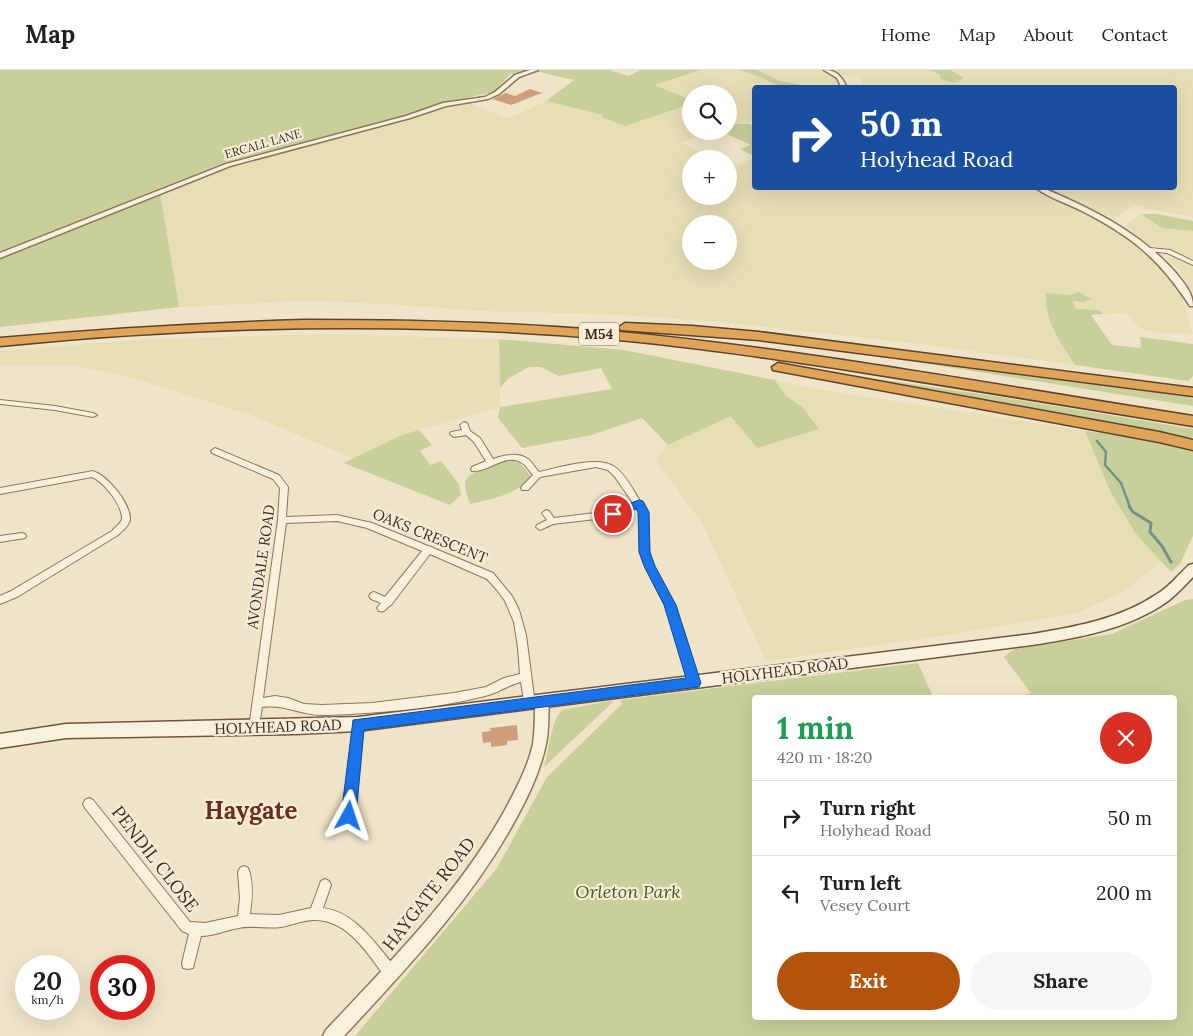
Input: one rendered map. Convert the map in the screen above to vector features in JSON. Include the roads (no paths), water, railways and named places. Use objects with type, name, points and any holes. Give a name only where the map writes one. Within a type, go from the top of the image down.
[{"type":"highway","name":"M54","points":[[0,331],[88,322],[220,315],[452,318],[593,327],[721,341],[1193,413]]},
{"type":"highway","name":"M54","points":[[425,324],[687,350],[1159,437],[1193,445]]},
{"type":"highway","name":"M54","points":[[0,342],[80,333],[216,325],[425,324],[539,330],[684,343],[1193,421]]},
{"type":"highway","name":"M54","points":[[593,327],[652,328],[751,336],[1193,392]]},
{"type":"main road","name":"HOLYHEAD ROAD","points":[[0,741],[66,731],[254,728],[358,724],[694,683],[1060,635],[1104,625],[1141,609],[1163,597],[1193,569]]},
{"type":"street","name":"ERCALL LANE","points":[[0,256],[228,165],[408,117],[445,104],[486,98],[497,93],[517,76],[535,70]]},
{"type":"street","points":[[827,70],[838,77],[844,85]]},
{"type":"street","points":[[1044,190],[1094,212],[1128,233],[1150,250],[1181,282],[1193,304]]},
{"type":"street","points":[[1150,250],[1168,252],[1193,263]]},
{"type":"street","points":[[0,402],[55,408],[93,415]]},
{"type":"street","points":[[454,434],[465,428],[476,440],[491,463]]},
{"type":"street","name":"AVONDALE ROAD","points":[[215,451],[276,477],[284,487],[282,520],[254,728]]},
{"type":"street","points":[[475,469],[510,457],[519,457],[526,461],[534,473],[538,475]]},
{"type":"street","points":[[526,488],[538,475],[590,465],[603,465],[611,468],[618,475],[643,512],[645,552],[649,566],[670,605],[694,683]]},
{"type":"street","points":[[0,491],[85,474],[100,475],[107,482],[126,518],[121,528],[115,533],[14,594],[0,600]]},
{"type":"street","points":[[540,527],[552,521],[613,514],[639,504]]},
{"type":"street","points":[[546,513],[552,521]]},
{"type":"street","name":"OAKS CRESCENT","points":[[282,520],[310,518],[349,520],[370,525],[490,576],[501,586],[516,612],[525,651],[525,677],[536,703]]},
{"type":"street","points":[[0,539],[22,536]]},
{"type":"street","points":[[374,596],[385,605],[429,549]]},
{"type":"street","name":"HOLYHEAD ROAD","points":[[257,703],[275,700],[304,709],[322,710],[372,708],[487,692],[508,681],[525,677]]},
{"type":"street","name":"HAYGATE ROAD","points":[[332,1036],[391,973],[476,871],[510,815],[539,749],[543,727],[536,703]]},
{"type":"street","points":[[349,816],[358,724]]},
{"type":"street","name":"PENDIL CLOSE","points":[[89,804],[186,927],[196,931],[213,929],[243,921],[278,921],[315,913],[326,914],[348,922],[391,973]]},
{"type":"street","points":[[243,921],[246,898],[244,872]]},
{"type":"street","points":[[315,913],[325,885]]},
{"type":"street","name":"PENDIL CLOSE","points":[[188,963],[196,931]]},
{"type":"waterway","points":[[1097,441],[1106,452],[1105,465],[1121,483],[1130,507]]},
{"type":"waterway","points":[[1129,506],[1133,512],[1151,523],[1150,532],[1162,546],[1171,562]]},
{"type":"district","name":"Haygate","points":[[251,811]]},
{"type":"park label","name":"Orleton Park","points":[[628,892]]}]
